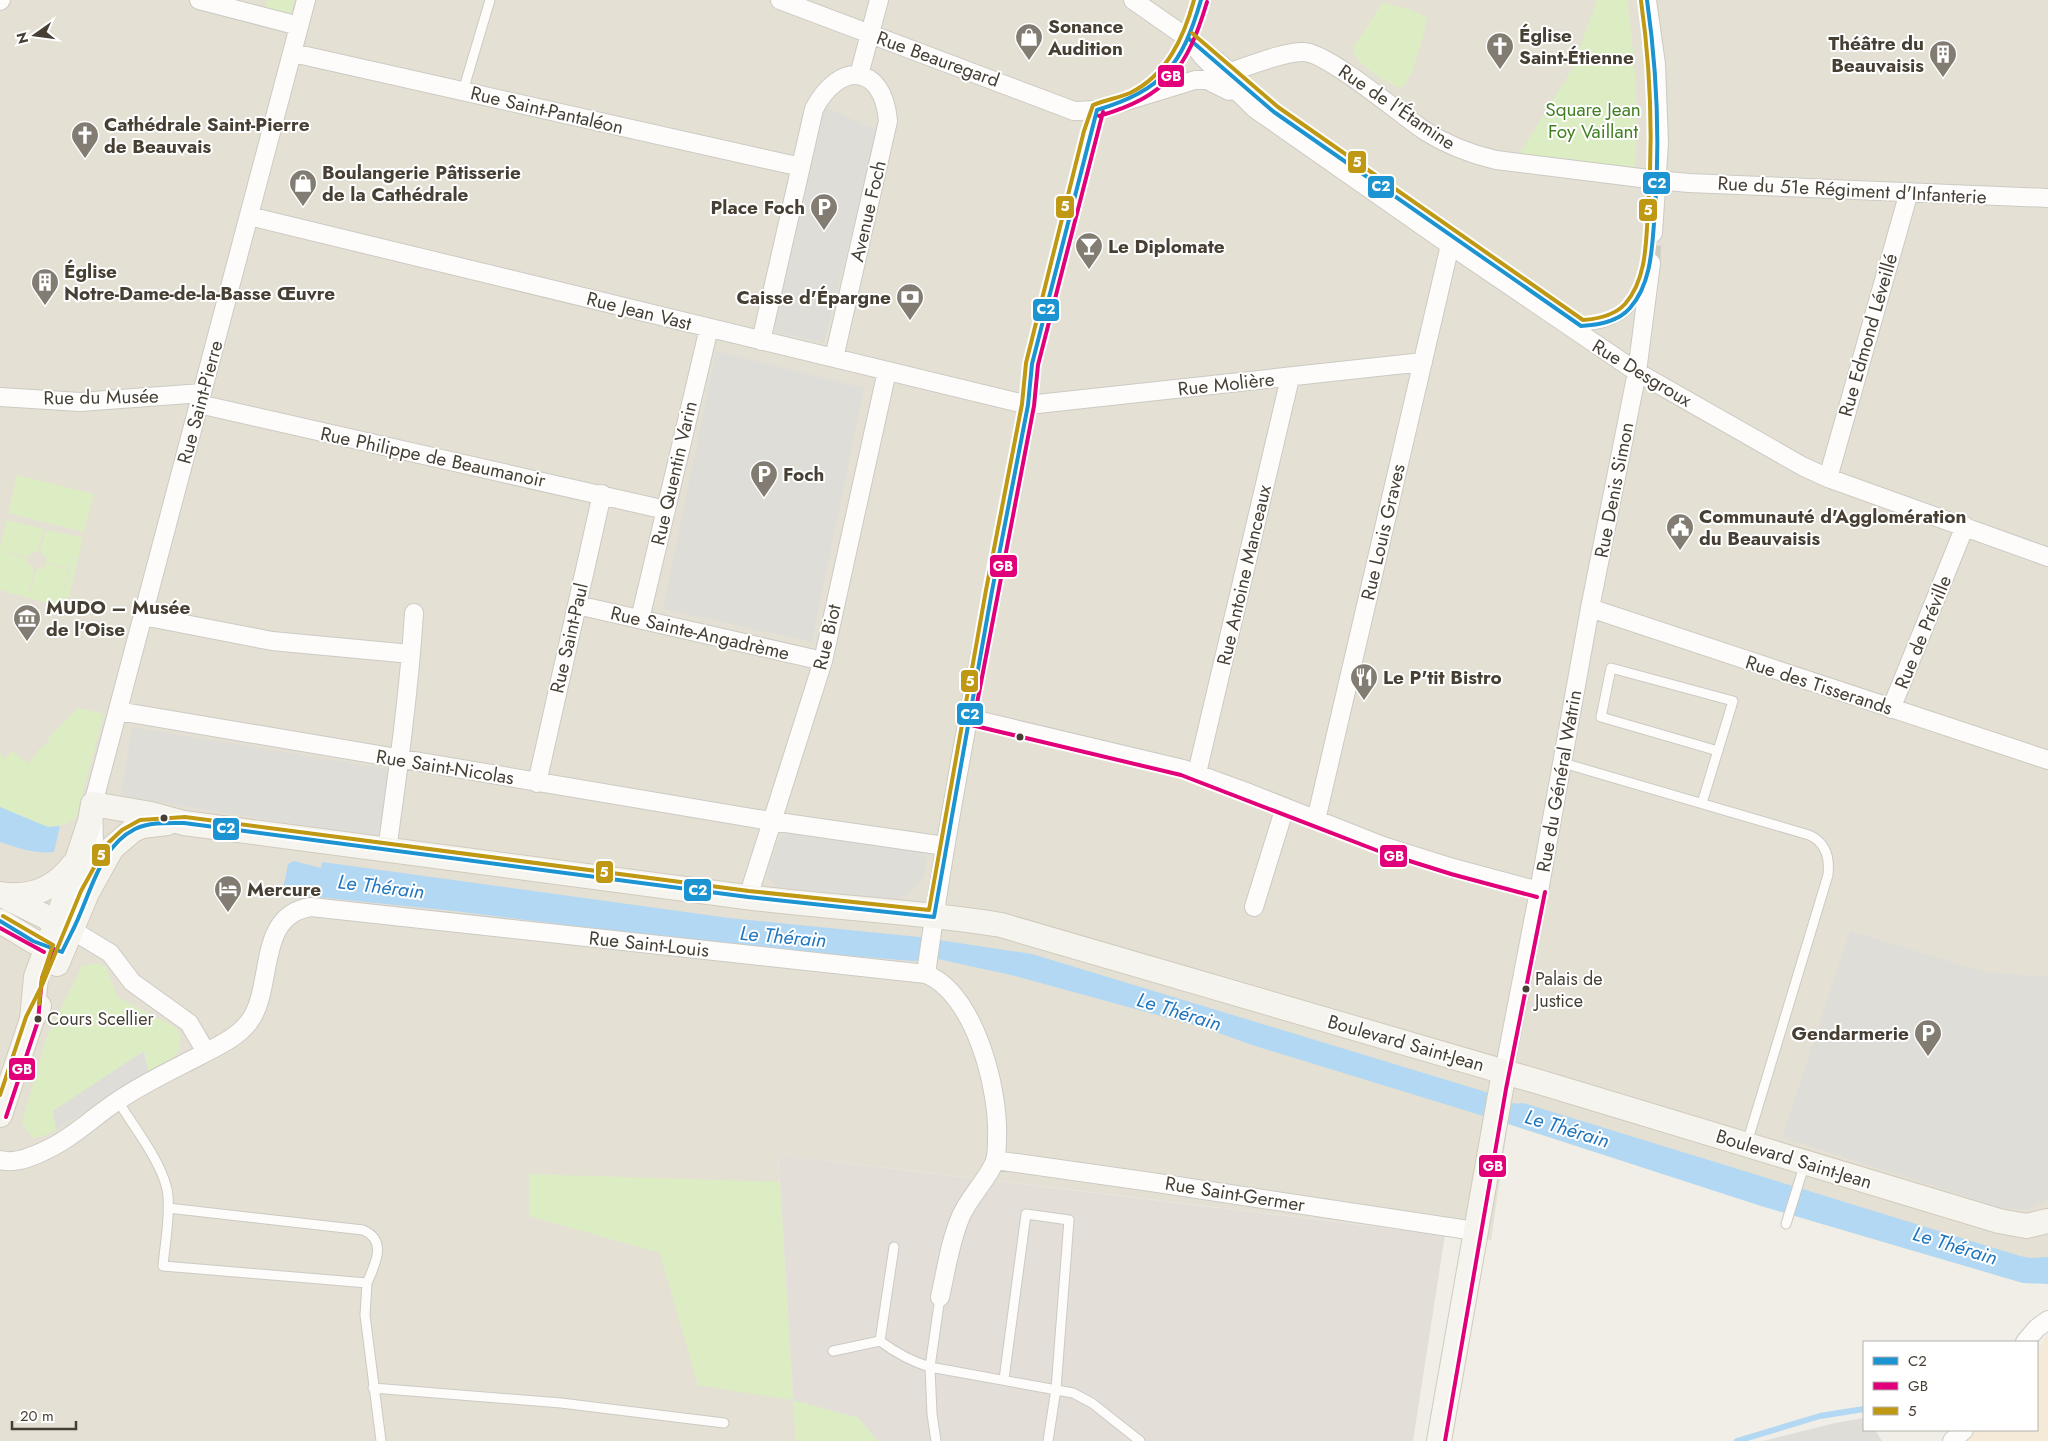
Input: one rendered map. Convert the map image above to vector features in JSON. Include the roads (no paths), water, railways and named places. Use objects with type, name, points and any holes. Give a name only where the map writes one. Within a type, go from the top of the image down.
[{"type":"main road","points":[[93,804],[151,814],[184,823]]},
{"type":"main road","name":"Rue Saint-Pierre","points":[[0,1114],[32,1019],[36,977],[54,950],[64,926],[77,859],[93,804]]},
{"type":"main road","points":[[88,893],[112,848],[126,835],[142,826],[184,823]]},
{"type":"main road","name":"Boulevard Saint-Jean","points":[[184,823],[748,897],[932,926],[980,922],[1021,930],[1502,1080],[1746,1144],[1803,1171],[2000,1221],[2026,1226],[2048,1221]]},
{"type":"main road","points":[[0,894],[23,896],[43,890],[62,878],[77,859]]},
{"type":"main road","name":"Rue Saint-Pierre","points":[[64,926],[88,893]]},
{"type":"main road","points":[[0,894],[64,926]]},
{"type":"main road","points":[[0,921],[54,950]]},
{"type":"main road","points":[[1439,1441],[1502,1080]]},
{"type":"street","points":[[199,0],[300,26]]},
{"type":"street","name":"Rue Saint-Pierre","points":[[88,893],[94,846],[93,804],[306,0]]},
{"type":"street","name":"Rue Beauregard","points":[[780,0],[1074,110],[1097,110]]},
{"type":"street","points":[[761,341],[814,109],[822,94],[840,79],[848,75],[859,75],[879,0]]},
{"type":"street","name":"Rue Desgroux","points":[[1133,0],[1188,38],[1230,72]]},
{"type":"street","points":[[1135,97],[1165,77],[1188,38],[1201,0]]},
{"type":"street","points":[[1647,0],[1657,83],[1659,143],[1653,233]]},
{"type":"street","name":"Rue Desgroux","points":[[1188,38],[1203,57],[1254,108],[1450,245],[1637,372],[1802,466],[1828,478],[2048,557]]},
{"type":"street","name":"Rue Saint-Pantaléon","points":[[292,52],[801,167]]},
{"type":"street","name":"Rue de l'Étamine","points":[[1230,72],[1292,52],[1313,53],[1333,64],[1425,130],[1445,142],[1476,156],[1519,164],[1657,180]]},
{"type":"street","name":"Avenue Foch","points":[[834,358],[888,121],[885,102],[881,92],[868,79],[859,75]]},
{"type":"street","points":[[926,974],[945,846],[1028,405],[1032,364],[1097,110],[1135,97],[1202,79],[1218,85],[1254,108]]},
{"type":"street","name":"Rue du 51e Régiment d'Infanterie","points":[[1657,180],[2048,198]]},
{"type":"street","name":"Rue Edmond Léveillé","points":[[1828,478],[1909,192]]},
{"type":"street","name":"Rue Jean Vast","points":[[249,216],[1028,405]]},
{"type":"street","name":"Rue Louis Graves","points":[[1316,820],[1450,245]]},
{"type":"street","name":"Rue Denis Simon","points":[[1590,608],[1637,372],[1651,264]]},
{"type":"street","name":"Rue Quentin Varin","points":[[640,619],[709,328]]},
{"type":"street","name":"Rue Molière","points":[[1028,405],[1290,378],[1423,362]]},
{"type":"street","name":"Rue Biot","points":[[748,897],[823,661],[887,371]]},
{"type":"street","name":"Rue Antoine Manceaux","points":[[1198,773],[1290,378]]},
{"type":"street","name":"Rue du Musée","points":[[0,397],[80,402],[201,398]]},
{"type":"street","name":"Rue Philippe de Beaumanoir","points":[[201,398],[666,510]]},
{"type":"street","name":"Rue Saint-Paul","points":[[537,783],[602,494]]},
{"type":"street","name":"Rue de Préville","points":[[1891,709],[1965,526]]},
{"type":"street","name":"Rue Sainte-Angadrème","points":[[577,605],[823,661]]},
{"type":"street","name":"Rue des Tisserands","points":[[1590,608],[2048,760]]},
{"type":"street","name":"Rue du Général Watrin","points":[[1502,1080],[1563,763],[1590,608]]},
{"type":"street","points":[[387,850],[400,760],[414,613]]},
{"type":"street","points":[[143,616],[272,642],[411,654]]},
{"type":"street","name":"Rue Saint-Nicolas","points":[[118,711],[537,783],[772,821],[945,846]]},
{"type":"street","points":[[968,718],[1198,773],[1383,846],[1539,891]]},
{"type":"street","points":[[1254,907],[1285,808]]},
{"type":"street","name":"Rue Saint-Louis","points":[[206,1052],[234,1036],[249,1022],[255,1013],[271,945],[280,924],[295,911],[310,906],[926,974],[945,986],[957,1000],[969,1020],[984,1056],[994,1092],[996,1108],[995,1160]]},
{"type":"street","points":[[0,1160],[24,1158],[55,1146],[118,1100],[206,1052],[189,1023],[132,982],[110,953],[64,926]]},
{"type":"street","points":[[940,1297],[961,1216],[995,1160]]},
{"type":"street","name":"Rue Saint-Germer","points":[[995,1160],[1475,1231]]},
{"type":"street","points":[[2026,1341],[2037,1328],[2048,1320]]},
{"type":"street","points":[[1952,1441],[1963,1431]]},
{"type":"lane","points":[[463,91],[490,0]]},
{"type":"lane","name":"Rue Desgroux","points":[[1230,72],[1274,112],[1612,348],[1637,372]]},
{"type":"lane","points":[[1581,326],[1599,325],[1620,317],[1642,289],[1651,264]]},
{"type":"lane","points":[[1702,803],[1718,751],[1733,701],[1611,668],[1601,717],[1718,751]]},
{"type":"lane","points":[[1563,763],[1815,838],[1822,844],[1829,862],[1828,874],[1746,1144]]},
{"type":"lane","points":[[118,1100],[164,1177],[168,1196],[168,1208],[163,1266],[367,1283]]},
{"type":"lane","points":[[1786,1224],[1803,1171]]},
{"type":"lane","points":[[168,1208],[363,1230],[370,1233],[378,1246],[377,1255],[367,1283],[365,1316],[381,1441]]},
{"type":"lane","points":[[1004,1379],[1026,1214],[1069,1220],[1056,1389],[1048,1441]]},
{"type":"lane","points":[[880,1341],[894,1246]]},
{"type":"lane","points":[[936,1441],[932,1414],[930,1366],[940,1297]]},
{"type":"lane","points":[[833,1351],[880,1341],[908,1360],[930,1366],[1056,1389],[1083,1397],[1140,1441]]},
{"type":"lane","points":[[373,1388],[560,1404],[724,1423]]},
{"type":"water","points":[[0,807],[48,827],[60,826],[54,852],[33,851],[0,842]]},
{"type":"water","name":"Le Thérain","points":[[294,861],[321,868],[322,862],[729,918],[919,937],[1032,954],[1486,1092],[1503,1102],[1523,1103],[2020,1256],[2031,1258],[2048,1257],[2048,1284],[2023,1283],[1761,1206],[1490,1118],[1252,1045],[1205,1028],[1011,975],[938,959],[913,961],[743,947],[454,911],[287,894],[283,890],[288,864]]},
{"type":"waterway","points":[[1737,1441],[1820,1416],[1863,1409]]},
{"type":"tunnel","points":[[1651,263],[1653,233]]},
{"type":"place","name":"Sonance Audition","points":[[1029,61]]},
{"type":"place","name":"Église Saint-Étienne","points":[[1500,70]]},
{"type":"place","name":"Théâtre du Beauvaisis","points":[[1943,78]]},
{"type":"place","name":"Cathédrale Saint-Pierre de Beauvais","points":[[85,159]]},
{"type":"place","name":"Boulangerie Pâtisserie de la Cathédrale","points":[[303,207]]},
{"type":"place","name":"Place Foch","points":[[824,231]]},
{"type":"place","name":"Le Diplomate","points":[[1089,270]]},
{"type":"place","name":"Église Notre-Dame-de-la-Basse Œuvre","points":[[45,306]]},
{"type":"place","name":"Caisse d'Épargne","points":[[910,321]]},
{"type":"place","name":"Foch","points":[[764,498]]},
{"type":"place","name":"Communauté d'Agglomération du Beauvaisis","points":[[1680,551]]},
{"type":"place","name":"MUDO – Musée de l'Oise","points":[[27,642]]},
{"type":"place","name":"Le P'tit Bistro","points":[[1364,701]]},
{"type":"place","name":"Mercure","points":[[228,913]]},
{"type":"place","name":"Palais de Justice","points":[[1526,989]]},
{"type":"place","name":"Cours Scellier","points":[[38,1019]]},
{"type":"place","name":"Gendarmerie","points":[[1928,1057]]},
{"type":"park label","name":"Square Jean Foy Vaillant","points":[[1593,120]]}]
